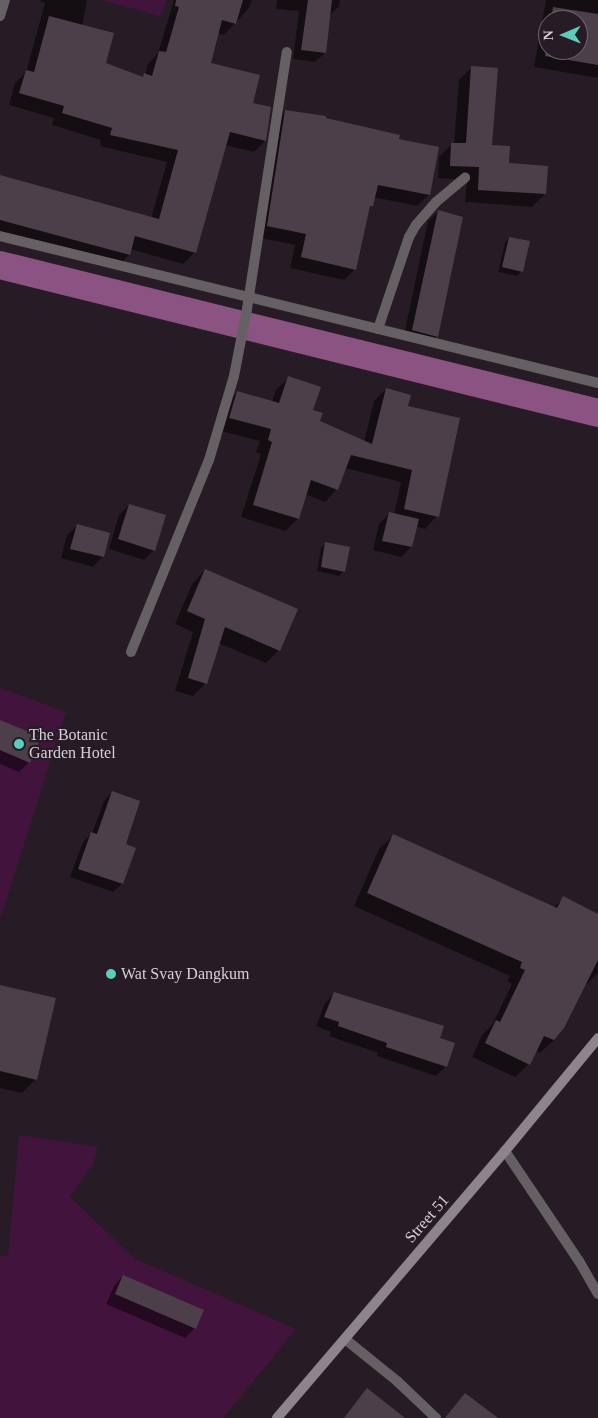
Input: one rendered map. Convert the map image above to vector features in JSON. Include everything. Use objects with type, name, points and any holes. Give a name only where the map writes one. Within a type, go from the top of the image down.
[{"type":"main road","name":"Street 51","points":[[277,1418],[505,1151],[598,1038]]},
{"type":"street","points":[[0,16],[5,0]]},
{"type":"street","points":[[131,652],[209,460],[234,376],[247,309],[287,52]]},
{"type":"street","points":[[378,329],[409,237],[416,225],[436,202],[465,178]]},
{"type":"street","points":[[0,236],[598,383]]},
{"type":"street","points":[[505,1151],[598,1294]]},
{"type":"street","points":[[345,1339],[397,1381],[436,1418]]},
{"type":"shaded area","points":[[102,0],[167,0],[160,16]]},
{"type":"shaded area","points":[[0,688],[66,712],[0,920]]},
{"type":"shaded area","points":[[19,1135],[98,1147],[93,1164],[70,1197],[135,1259],[296,1329],[223,1418],[0,1418],[0,1255],[8,1256]]},
{"type":"building","points":[[176,0],[243,0],[236,24],[222,20],[211,63],[260,75],[253,103],[271,107],[266,141],[230,132],[196,253],[135,236],[130,255],[0,220],[0,175],[159,219],[178,150],[110,135],[112,128],[62,113],[64,106],[19,93],[26,70],[34,72],[49,16],[114,33],[106,63],[143,77],[144,73],[152,76],[159,51],[166,52],[179,7],[175,6]]},
{"type":"building","points":[[308,0],[332,0],[326,53],[301,50]]},
{"type":"building","points":[[553,7],[572,10],[553,10]]},
{"type":"building","points":[[588,12],[598,14],[598,65],[569,60],[588,60]]},
{"type":"building","points":[[471,66],[498,68],[492,145],[510,146],[509,163],[548,166],[546,194],[478,190],[479,167],[450,166],[451,143],[466,143]]},
{"type":"building","points":[[285,110],[326,116],[326,118],[400,135],[399,139],[439,147],[430,195],[378,185],[373,206],[370,206],[356,270],[301,257],[306,234],[267,226]]},
{"type":"building","points":[[438,210],[463,217],[438,337],[412,330]]},
{"type":"building","points":[[509,237],[530,241],[523,272],[502,267]]},
{"type":"building","points":[[288,376],[321,387],[313,410],[323,413],[320,421],[372,444],[386,388],[411,395],[408,406],[460,418],[439,517],[404,509],[412,470],[351,455],[338,490],[311,480],[299,519],[253,505],[272,442],[268,440],[271,429],[229,418],[237,391],[279,403]]},
{"type":"building","points":[[129,504],[166,515],[155,551],[118,539]]},
{"type":"building","points":[[389,512],[419,519],[412,547],[382,541]]},
{"type":"building","points":[[77,524],[110,533],[104,557],[70,549]]},
{"type":"building","points":[[325,542],[350,547],[345,572],[321,567]]},
{"type":"building","points":[[205,569],[298,609],[280,651],[225,627],[207,684],[188,678],[205,619],[187,611]]},
{"type":"building","name":"The Botanic Garden Hotel","points":[[0,720],[41,737],[30,763],[0,750]]},
{"type":"building","points":[[112,791],[140,801],[126,844],[136,848],[123,884],[78,869],[91,832],[97,834]]},
{"type":"building","points":[[393,834],[557,908],[563,896],[598,914],[598,960],[564,1028],[554,1040],[544,1036],[530,1065],[485,1043],[496,1020],[500,1022],[525,970],[520,968],[522,962],[367,893]]},
{"type":"building","points":[[0,985],[56,998],[37,1080],[0,1071]]},
{"type":"building","points":[[334,992],[444,1026],[440,1038],[455,1043],[447,1067],[386,1047],[387,1043],[338,1026],[339,1022],[324,1017]]},
{"type":"building","points":[[123,1275],[204,1310],[196,1329],[115,1294]]},
{"type":"building","points":[[367,1388],[405,1418],[344,1418]]},
{"type":"building","points":[[465,1393],[498,1418],[445,1418]]},
{"type":"waterway","points":[[0,265],[598,413]]},
{"type":"place","name":"The Botanic Garden Hotel","points":[[19,744]]},
{"type":"place","name":"Wat Svay Dangkum","points":[[111,974]]}]
